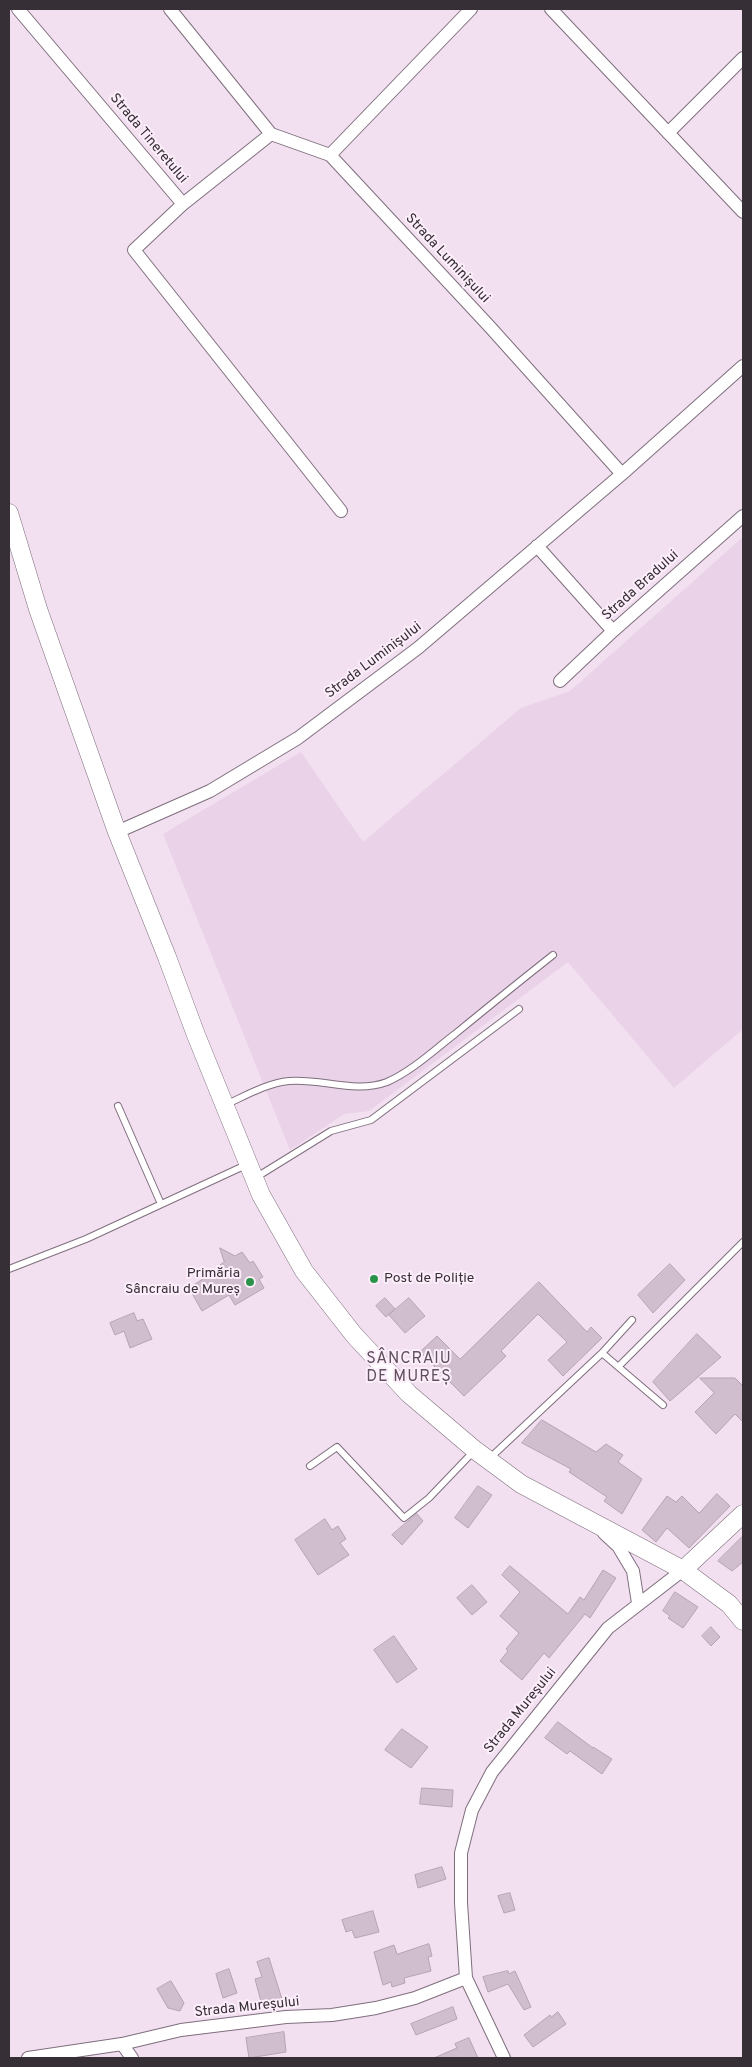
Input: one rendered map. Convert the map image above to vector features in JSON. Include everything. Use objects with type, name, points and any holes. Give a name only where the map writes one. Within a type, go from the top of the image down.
[{"type":"main road","points":[[9,513],[38,608],[117,832],[260,1195],[304,1271],[354,1335],[409,1394],[482,1455],[521,1484],[684,1570],[728,1604],[743,1622]]},
{"type":"main road","points":[[684,1570],[743,1514]]},
{"type":"street","name":"Strada Tineretului","points":[[18,9],[183,204],[271,134]]},
{"type":"street","points":[[170,9],[271,134],[330,155],[471,9]]},
{"type":"street","points":[[551,9],[743,212]]},
{"type":"street","points":[[668,133],[743,58]]},
{"type":"street","name":"Strada Luminișului","points":[[330,155],[490,327],[622,474]]},
{"type":"street","points":[[183,204],[134,250],[341,511]]},
{"type":"street","name":"Strada Luminișului","points":[[117,832],[210,791],[298,738],[418,648],[622,474],[743,366]]},
{"type":"street","name":"Strada Bradului","points":[[560,681],[613,631],[743,516]]},
{"type":"street","points":[[537,546],[613,631]]},
{"type":"street","points":[[595,1524],[618,1546],[633,1571],[638,1603]]},
{"type":"street","name":"Strada Mureșului","points":[[504,2058],[466,1978],[460,1904],[461,1853],[472,1810],[492,1772],[608,1628],[638,1603],[684,1570]]},
{"type":"street","name":"Strada Mureșului","points":[[28,2058],[122,2044],[181,2030],[376,2008],[415,1998],[466,1978]]},
{"type":"street","points":[[122,2044],[132,2058]]},
{"type":"lane","points":[[224,1105],[260,1089],[288,1081],[350,1086],[365,1086],[386,1082],[424,1058],[553,955]]},
{"type":"lane","points":[[9,1269],[86,1239],[161,1204],[250,1171],[331,1131],[371,1120],[519,1009]]},
{"type":"lane","points":[[118,1106],[161,1204]]},
{"type":"lane","points":[[619,1366],[743,1242]]},
{"type":"lane","points":[[310,1466],[337,1447],[404,1518],[482,1455],[602,1353],[632,1320]]},
{"type":"lane","points":[[602,1353],[663,1405]]},
{"type":"shaded area","points":[[743,537],[743,1029],[674,1088],[568,962],[369,1111],[344,1114],[290,1150],[163,834],[301,752],[363,842],[521,708],[570,691]]},
{"type":"building","points":[[220,1248],[235,1256],[242,1252],[250,1263],[253,1261],[263,1277],[259,1279],[264,1288],[235,1305],[229,1295],[202,1311],[189,1288],[221,1267],[220,1265],[224,1262]]},
{"type":"building","points":[[670,1264],[685,1280],[653,1313],[638,1295]]},
{"type":"building","points":[[539,1282],[587,1332],[591,1327],[602,1338],[563,1376],[548,1360],[567,1342],[538,1314],[501,1351],[506,1356],[464,1396],[420,1352],[437,1336],[460,1359]]},
{"type":"building","points":[[385,1298],[395,1309],[386,1317],[376,1306]]},
{"type":"building","points":[[409,1298],[425,1316],[405,1333],[389,1315]]},
{"type":"building","points":[[134,1313],[137,1321],[143,1319],[152,1339],[130,1348],[124,1331],[115,1335],[110,1323]]},
{"type":"building","points":[[697,1334],[721,1357],[670,1401],[653,1382]]},
{"type":"building","points":[[700,1378],[735,1378],[743,1386],[743,1422],[735,1414],[716,1434],[695,1412],[714,1393]]},
{"type":"building","points":[[542,1420],[596,1452],[606,1444],[623,1455],[618,1462],[642,1479],[622,1514],[604,1501],[607,1497],[569,1472],[571,1469],[522,1443]]},
{"type":"building","points":[[478,1486],[492,1495],[468,1528],[455,1518]]},
{"type":"building","points":[[717,1494],[730,1506],[689,1548],[667,1528],[656,1542],[642,1530],[667,1496],[676,1502],[682,1496],[699,1513]]},
{"type":"building","points":[[417,1514],[423,1521],[402,1545],[392,1535]]},
{"type":"building","points":[[325,1519],[332,1530],[338,1526],[346,1539],[340,1543],[349,1555],[318,1575],[295,1540]]},
{"type":"building","points":[[743,1536],[743,1562],[732,1571],[718,1561]]},
{"type":"building","points":[[510,1566],[568,1614],[580,1597],[584,1600],[603,1570],[616,1578],[590,1618],[585,1614],[549,1658],[544,1653],[522,1680],[500,1661],[508,1651],[506,1649],[519,1633],[500,1616],[520,1592],[502,1575]]},
{"type":"building","points":[[472,1585],[487,1602],[472,1615],[457,1598]]},
{"type":"building","points":[[675,1592],[698,1607],[683,1628],[668,1618],[670,1616],[663,1611]]},
{"type":"building","points":[[711,1627],[720,1637],[711,1646],[702,1636]]},
{"type":"building","points":[[394,1636],[417,1669],[397,1683],[374,1650]]},
{"type":"building","points":[[558,1722],[593,1748],[612,1759],[602,1774],[570,1751],[567,1754],[545,1738]]},
{"type":"building","points":[[402,1729],[428,1747],[411,1768],[385,1750]]},
{"type":"building","points":[[422,1788],[453,1790],[452,1807],[420,1804]]},
{"type":"building","points":[[442,1867],[446,1879],[418,1888],[415,1875]]},
{"type":"building","points":[[510,1893],[515,1910],[504,1913],[498,1896]]},
{"type":"building","points":[[373,1911],[379,1932],[355,1938],[352,1930],[346,1932],[342,1920]]},
{"type":"building","points":[[429,1944],[432,1956],[428,1957],[431,1971],[404,1978],[405,1983],[392,1987],[391,1982],[383,1985],[374,1952],[394,1945],[397,1954]]},
{"type":"building","points":[[269,1958],[282,1999],[262,2005],[255,1979],[262,1977],[257,1962]]},
{"type":"building","points":[[229,1969],[237,1993],[223,1998],[216,1974]]},
{"type":"building","points":[[508,1971],[509,1974],[515,1971],[531,2007],[524,2010],[508,1984],[488,1992],[483,1977]]},
{"type":"building","points":[[171,1981],[184,2003],[180,2011],[168,2008],[157,1989]]},
{"type":"building","points":[[453,2007],[457,2019],[416,2035],[411,2024]]},
{"type":"building","points":[[558,2012],[566,2024],[533,2047],[524,2035],[550,2015],[551,2017]]},
{"type":"building","points":[[284,2032],[286,2052],[249,2058],[246,2038]]},
{"type":"building","points":[[469,2038],[478,2058],[434,2058],[457,2048],[455,2044]]},
{"type":"place","name":"Post de Poliție","points":[[374,1279]]},
{"type":"place","name":"Primăria Sâncraiu de Mureș","points":[[250,1282]]},
{"type":"district","name":"SÂNCRAIU DE MUREȘ","points":[[409,1369]]}]
